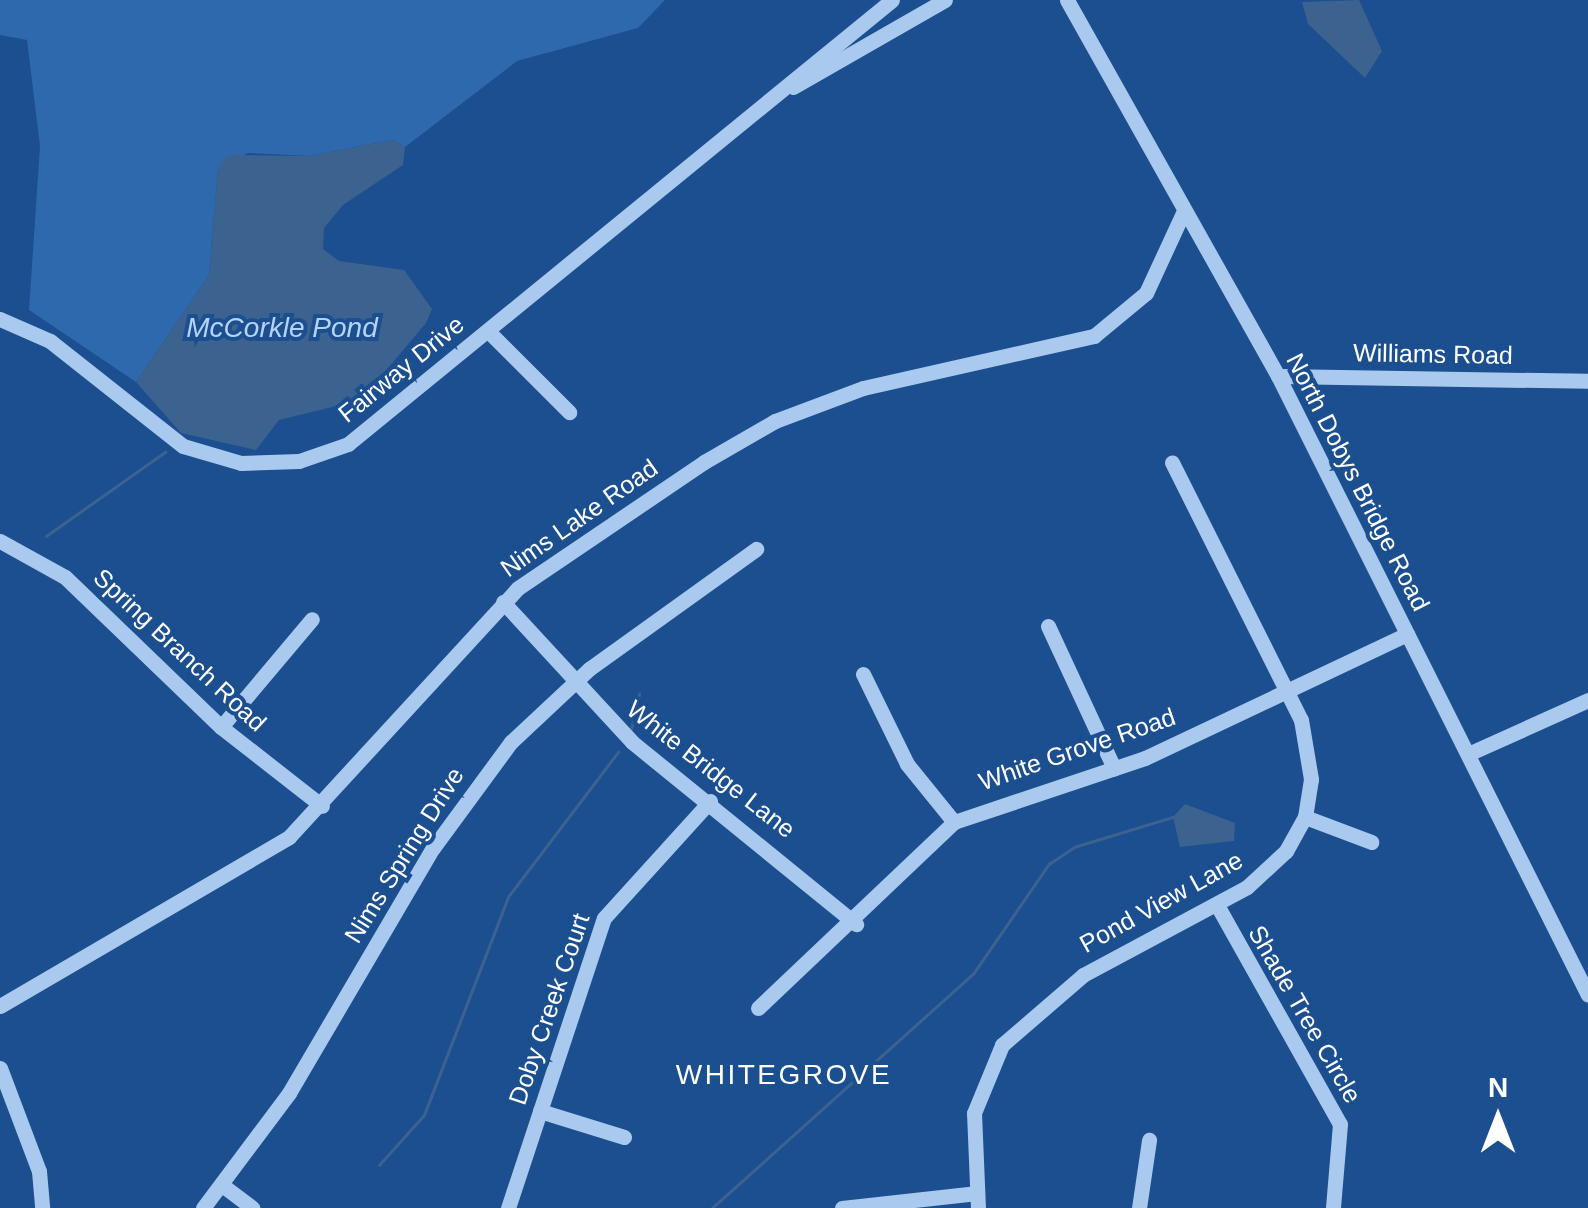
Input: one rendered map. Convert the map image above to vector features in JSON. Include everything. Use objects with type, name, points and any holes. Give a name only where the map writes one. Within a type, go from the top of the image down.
[{"type":"street","name":"Fairway Drive","points":[[793,87],[813,58],[892,0]]},
{"type":"street","name":"Fairway Drive","points":[[0,319],[50,340],[184,446],[241,463],[298,461],[348,444],[793,87],[945,0]]},
{"type":"street","name":"North Dobys Bridge Road","points":[[1067,0],[1183,213],[1278,376],[1588,995]]},
{"type":"street","name":"Nims Lake Road","points":[[0,1006],[36,977],[238,874],[322,806],[503,602],[775,421],[863,388],[1094,336],[1146,293],[1183,213]]},
{"type":"street","points":[[488,331],[569,412]]},
{"type":"street","name":"Williams Road","points":[[1278,376],[1588,381]]},
{"type":"street","name":"Pond View Lane","points":[[977,1200],[974,1113],[1002,1045],[1070,982],[1217,904],[1274,865],[1305,817],[1310,756],[1288,690],[1172,462]]},
{"type":"street","name":"Spring Branch Road","points":[[0,542],[65,577],[221,728],[322,806]]},
{"type":"street","name":"Nims Spring Drive","points":[[203,1208],[290,1093],[479,782],[575,683],[756,549]]},
{"type":"street","name":"White Bridge Lane","points":[[503,602],[632,742],[710,801],[856,924]]},
{"type":"street","points":[[221,728],[312,619]]},
{"type":"street","points":[[1048,626],[1114,768]]},
{"type":"street","name":"White Grove Road","points":[[758,1008],[856,924],[954,822],[1114,768],[1407,634]]},
{"type":"street","points":[[863,674],[907,764],[954,822]]},
{"type":"street","points":[[1468,754],[1588,700]]},
{"type":"street","name":"Doby Creek Court","points":[[508,1208],[604,918],[710,801]]},
{"type":"street","points":[[1305,817],[1371,842]]},
{"type":"street","name":"Shade Tree Circle","points":[[1217,904],[1340,1124],[1333,1208]]},
{"type":"street","points":[[0,1068],[39,1171],[42,1208]]},
{"type":"street","points":[[540,1111],[624,1137]]},
{"type":"street","points":[[1139,1208],[1149,1140]]},
{"type":"street","points":[[222,1186],[252,1208]]},
{"type":"street","points":[[842,1208],[977,1200]]},
{"type":"shaded area","points":[[0,0],[665,0],[638,28],[517,61],[405,147],[392,140],[310,156],[248,153],[218,169],[209,276],[136,382],[29,310],[40,146],[27,40],[0,35]]},
{"type":"water","points":[[1359,0],[1382,51],[1365,78],[1308,24],[1302,2]]},
{"type":"water","name":"McCorkle Pond","points":[[392,140],[405,147],[403,165],[343,205],[324,228],[323,249],[339,261],[404,270],[432,309],[426,323],[361,400],[279,420],[256,450],[181,433],[136,382],[209,276],[218,168],[228,155],[310,156]]},
{"type":"water","points":[[1185,804],[1235,823],[1234,841],[1180,847],[1173,817]]},
{"type":"waterway","points":[[46,536],[165,452]]},
{"type":"waterway","points":[[631,729],[639,694]]},
{"type":"waterway","points":[[379,1165],[424,1115],[508,897],[618,752]]},
{"type":"waterway","points":[[712,1208],[973,974],[1049,864],[1074,847],[1173,817]]},
{"type":"district","name":"WHITEGROVE","points":[[784,1075]]}]
